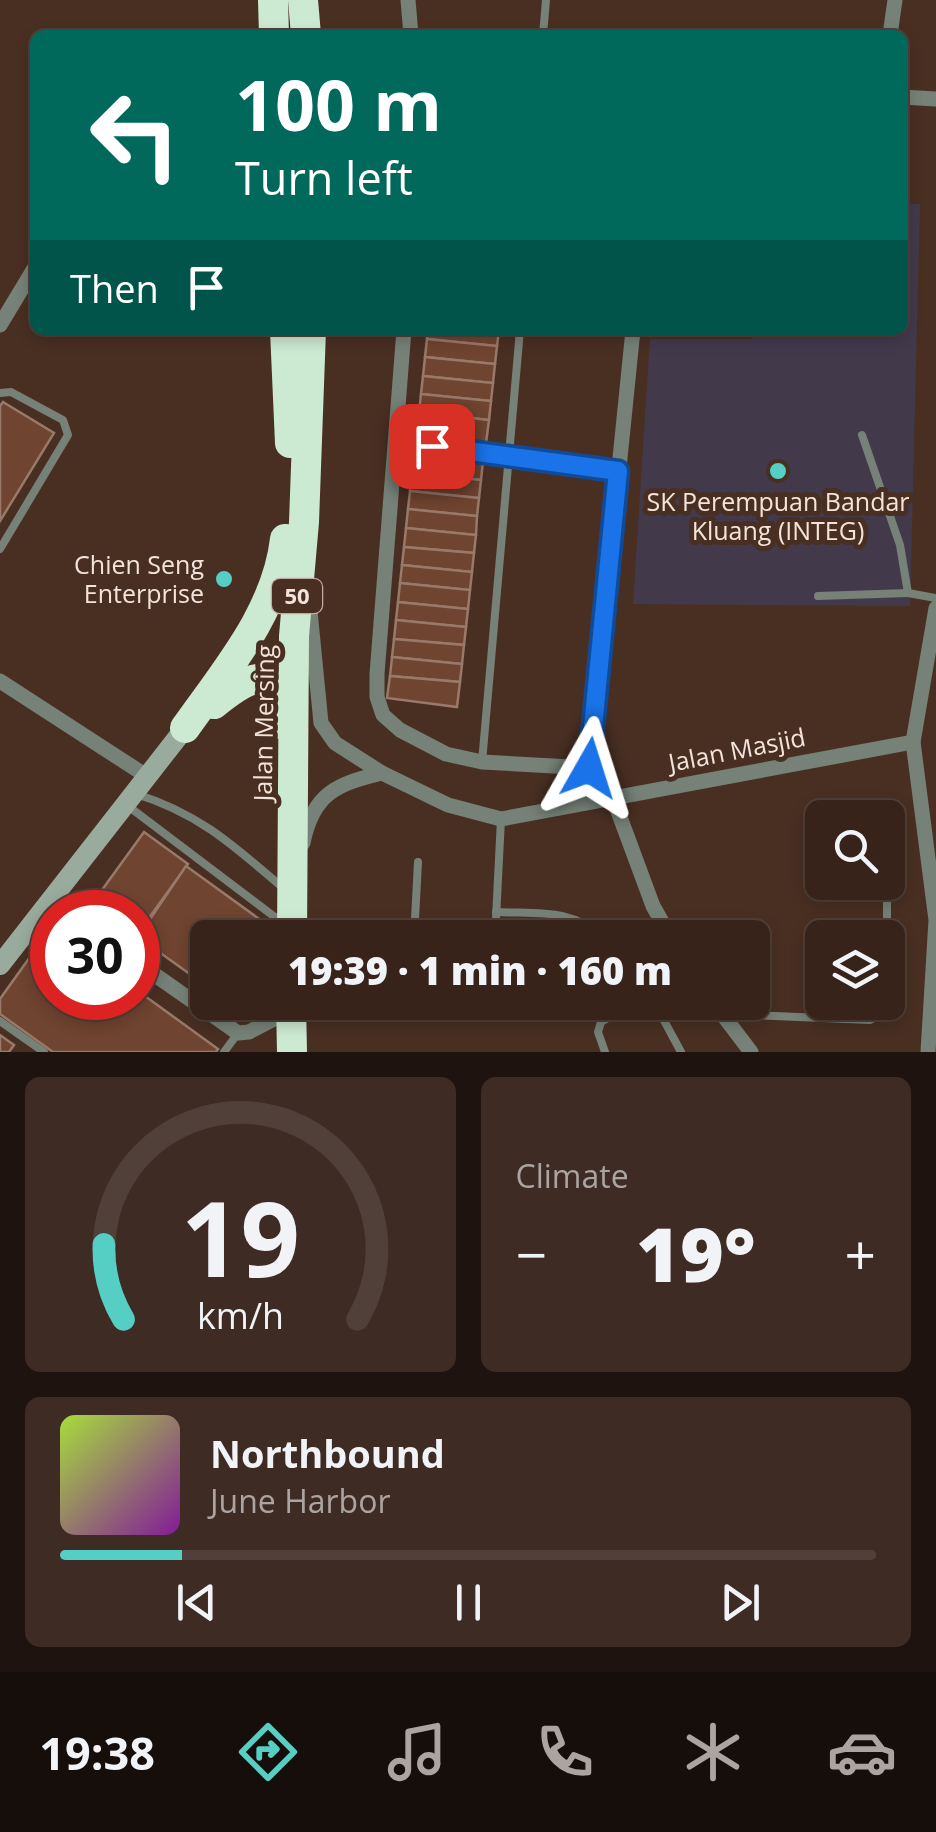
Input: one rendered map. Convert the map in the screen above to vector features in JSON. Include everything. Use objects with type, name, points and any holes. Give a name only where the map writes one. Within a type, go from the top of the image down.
[{"type":"highway","points":[[273,0],[274,30]]},
{"type":"highway","points":[[303,0],[306,30]]},
{"type":"highway","points":[[185,728],[259,621],[282,566],[291,483],[285,335]]},
{"type":"highway","name":"Jalan Mersing","points":[[292,920],[294,636],[304,522],[311,335]]},
{"type":"highway","points":[[185,728],[241,682],[254,678],[272,684],[281,709],[282,834],[292,863]]},
{"type":"highway","points":[[291,1020],[292,1052]]},
{"type":"main road","points":[[68,890],[185,728]]},
{"type":"main road","points":[[0,965],[30,934]]},
{"type":"street","points":[[408,0],[411,30]]},
{"type":"street","points":[[891,30],[895,0]]},
{"type":"street","points":[[908,97],[936,99]]},
{"type":"street","points":[[0,325],[30,275]]},
{"type":"street","points":[[404,335],[377,697],[384,715],[400,730],[446,754],[482,762],[589,768]]},
{"type":"street","points":[[585,803],[633,335]]},
{"type":"street","name":"Jalan Masjid","points":[[304,522],[321,724],[335,743],[382,773],[448,805],[501,819],[913,742]]},
{"type":"street","points":[[928,1052],[936,920],[930,825],[913,742],[936,608]]},
{"type":"street","points":[[0,681],[137,792]]},
{"type":"street","points":[[292,896],[305,832],[320,801],[343,783],[382,773]]},
{"type":"street","points":[[613,798],[661,920]]},
{"type":"street","points":[[160,978],[238,1033],[248,1032],[268,1020]]},
{"type":"street","points":[[726,1020],[751,1052]]},
{"type":"lane","points":[[543,30],[546,0]]},
{"type":"lane","points":[[482,762],[520,335]]},
{"type":"lane","points":[[0,393],[11,392],[63,420],[68,435],[0,549]]},
{"type":"lane","points":[[862,436],[900,545],[908,592]]},
{"type":"lane","points":[[394,441],[618,471]]},
{"type":"lane","points":[[818,596],[908,592],[936,598]]},
{"type":"lane","points":[[137,792],[176,807],[208,827],[292,896]]},
{"type":"lane","points":[[137,792],[277,920]]},
{"type":"lane","points":[[496,920],[501,819]]},
{"type":"lane","points":[[415,920],[418,862]]},
{"type":"lane","points":[[496,912],[568,915],[580,920]]},
{"type":"lane","points":[[770,1012],[805,1015]]},
{"type":"lane","points":[[605,1020],[598,1032],[605,1052]]},
{"type":"lane","points":[[664,1020],[681,1052]]},
{"type":"lane","points":[[0,1021],[44,1052]]},
{"type":"lane","points":[[224,1052],[238,1033]]},
{"type":"shaded area","name":"SK Perempuan Bandar Kluang (INTEG)","points":[[908,204],[920,204],[910,606],[633,604],[650,339],[752,339],[753,335],[908,335]]},
{"type":"building","points":[[427,335],[498,335],[497,346],[427,339]]},
{"type":"building","points":[[427,339],[497,346],[495,364],[425,357]]},
{"type":"building","points":[[425,357],[495,364],[493,383],[423,376]]},
{"type":"building","points":[[423,376],[493,383],[491,401],[421,394]]},
{"type":"building","points":[[421,394],[491,401],[489,420],[419,412]]},
{"type":"building","points":[[3,402],[54,433],[0,521],[0,406]]},
{"type":"building","points":[[419,412],[489,420],[486,443],[417,435]]},
{"type":"building","points":[[413,454],[483,461],[481,480],[411,472]]},
{"type":"building","points":[[411,472],[481,480],[479,498],[410,491]]},
{"type":"building","points":[[410,491],[479,498],[477,516],[408,509]]},
{"type":"building","points":[[408,509],[477,516],[476,535],[406,528]]},
{"type":"building","points":[[406,528],[476,535],[474,553],[404,547]]},
{"type":"building","points":[[404,547],[474,553],[472,572],[402,565]]},
{"type":"building","points":[[402,565],[472,572],[470,590],[400,583]]},
{"type":"building","points":[[400,583],[470,590],[468,609],[398,602]]},
{"type":"building","points":[[398,602],[468,609],[466,627],[396,620]]},
{"type":"building","points":[[396,620],[466,627],[464,645],[394,639]]},
{"type":"building","points":[[394,639],[464,645],[462,664],[392,657]]},
{"type":"building","points":[[392,657],[462,664],[460,682],[390,676]]},
{"type":"building","points":[[390,676],[460,682],[457,707],[387,698]]},
{"type":"building","points":[[144,832],[188,864],[160,903],[160,890],[102,890]]},
{"type":"building","points":[[186,866],[261,920],[190,920],[190,974],[160,953],[160,904]]},
{"type":"building","points":[[30,957],[30,1020],[160,1020],[160,1007],[218,1049],[53,1052],[0,1014],[0,999]]},
{"type":"building","points":[[0,1035],[14,1045],[9,1052],[0,1052]]},
{"type":"place","name":"SK Perempuan Bandar Kluang (INTEG)","points":[[778,471]]},
{"type":"place","name":"Chien Seng Enterprise","points":[[224,579]]},
{"type":"route","points":[[432,446],[618,471],[589,768]]}]
